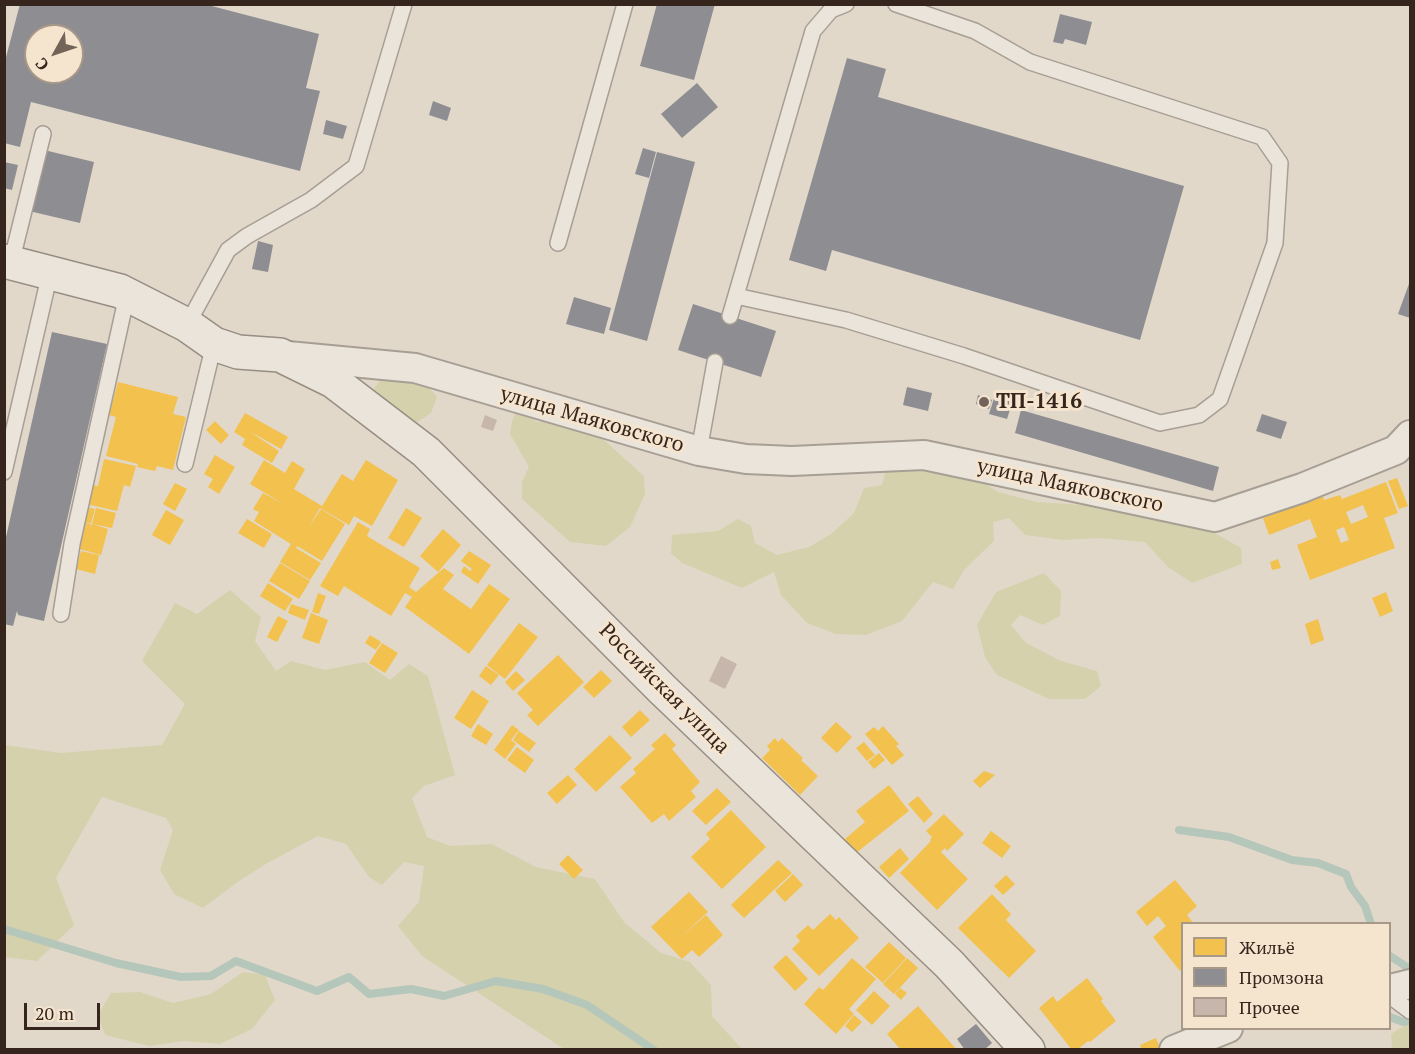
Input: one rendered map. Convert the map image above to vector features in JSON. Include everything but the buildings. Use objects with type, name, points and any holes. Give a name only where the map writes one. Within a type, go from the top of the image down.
[{"type":"street","name":"улица Маяковского","points":[[8,262],[127,295],[186,325],[214,344],[238,352],[415,368],[699,451],[746,459],[792,461],[924,455],[1215,517],[1302,488],[1396,450],[1410,435]]},
{"type":"street","name":"Российская улица","points":[[280,355],[333,381],[426,452],[663,689],[949,964],[1028,1050]]},
{"type":"street","points":[[1391,989],[1410,984]]},
{"type":"street","points":[[1173,1050],[1225,1030]]},
{"type":"lane","points":[[186,325],[228,250],[311,200],[356,166],[404,4]]},
{"type":"lane","points":[[558,243],[626,4]]},
{"type":"lane","points":[[730,316],[813,31],[831,9],[846,4]]},
{"type":"lane","points":[[736,296],[846,320],[964,356],[1160,423],[1199,415],[1220,399],[1275,243],[1280,163],[1262,137],[1030,62],[975,32],[896,4]]},
{"type":"lane","points":[[8,262],[43,134]]},
{"type":"lane","points":[[4,472],[50,273]]},
{"type":"lane","points":[[61,614],[72,544],[127,295]]},
{"type":"lane","points":[[185,464],[214,344]]},
{"type":"lane","points":[[699,451],[716,362]]},
{"type":"lane","points":[[1391,997],[1410,1011]]},
{"type":"shaded area","points":[[380,380],[425,383],[437,397],[431,413],[413,425],[375,401],[373,390]]},
{"type":"shaded area","points":[[520,403],[536,422],[567,421],[594,431],[644,476],[645,494],[630,527],[606,546],[570,542],[522,499],[522,482],[529,467],[510,434],[512,421]]},
{"type":"shaded area","points":[[895,464],[966,471],[998,492],[1037,502],[1097,506],[1194,521],[1241,548],[1242,564],[1192,583],[1168,567],[1145,542],[1100,538],[1063,540],[1025,535],[1009,518],[993,522],[994,541],[964,570],[953,589],[933,582],[902,621],[866,635],[836,634],[807,623],[781,595],[774,572],[742,588],[682,563],[671,553],[672,535],[718,531],[738,519],[751,526],[755,543],[777,555],[809,547],[831,534],[854,513],[864,488],[882,485],[885,473]]},
{"type":"shaded area","points":[[1044,573],[1061,591],[1060,616],[1043,625],[1020,615],[1011,625],[1026,643],[1061,661],[1097,671],[1101,686],[1085,699],[1049,699],[997,675],[985,657],[977,625],[996,592]]},
{"type":"shaded area","points":[[230,590],[261,617],[255,641],[276,671],[291,661],[325,670],[365,662],[390,680],[409,664],[428,676],[455,775],[424,786],[412,798],[427,837],[450,846],[492,844],[536,867],[595,879],[624,922],[661,953],[690,962],[711,985],[712,1016],[742,1049],[564,1049],[422,956],[398,926],[419,902],[424,866],[404,862],[382,885],[369,877],[346,844],[318,836],[269,862],[203,908],[174,894],[160,870],[173,830],[166,818],[102,797],[56,878],[74,925],[37,961],[5,957],[5,745],[61,753],[162,745],[185,704],[142,661],[175,603],[197,614]]},
{"type":"shaded area","points":[[243,972],[265,975],[275,1000],[252,1029],[220,1044],[184,1041],[149,1046],[105,1035],[98,1015],[111,993],[140,992],[173,1003],[211,994]]},
{"type":"shaded area","points":[[1410,1022],[1410,1049],[1392,1049],[1391,1034]]},
{"type":"waterway","points":[[1179,830],[1229,837],[1292,860],[1318,863],[1346,874],[1351,887],[1365,906],[1370,922]]},
{"type":"waterway","points":[[4,929],[116,963],[181,977],[211,976],[236,961],[317,991],[349,977],[369,994],[411,989],[444,996],[496,981],[543,989],[587,1005],[654,1050]]},
{"type":"waterway","points":[[1391,957],[1410,969]]},
{"type":"waterway","points":[[1391,1017],[1403,1022],[1408,1021]]},
{"type":"place","name":"ТП-1416","points":[[984,402]]}]
